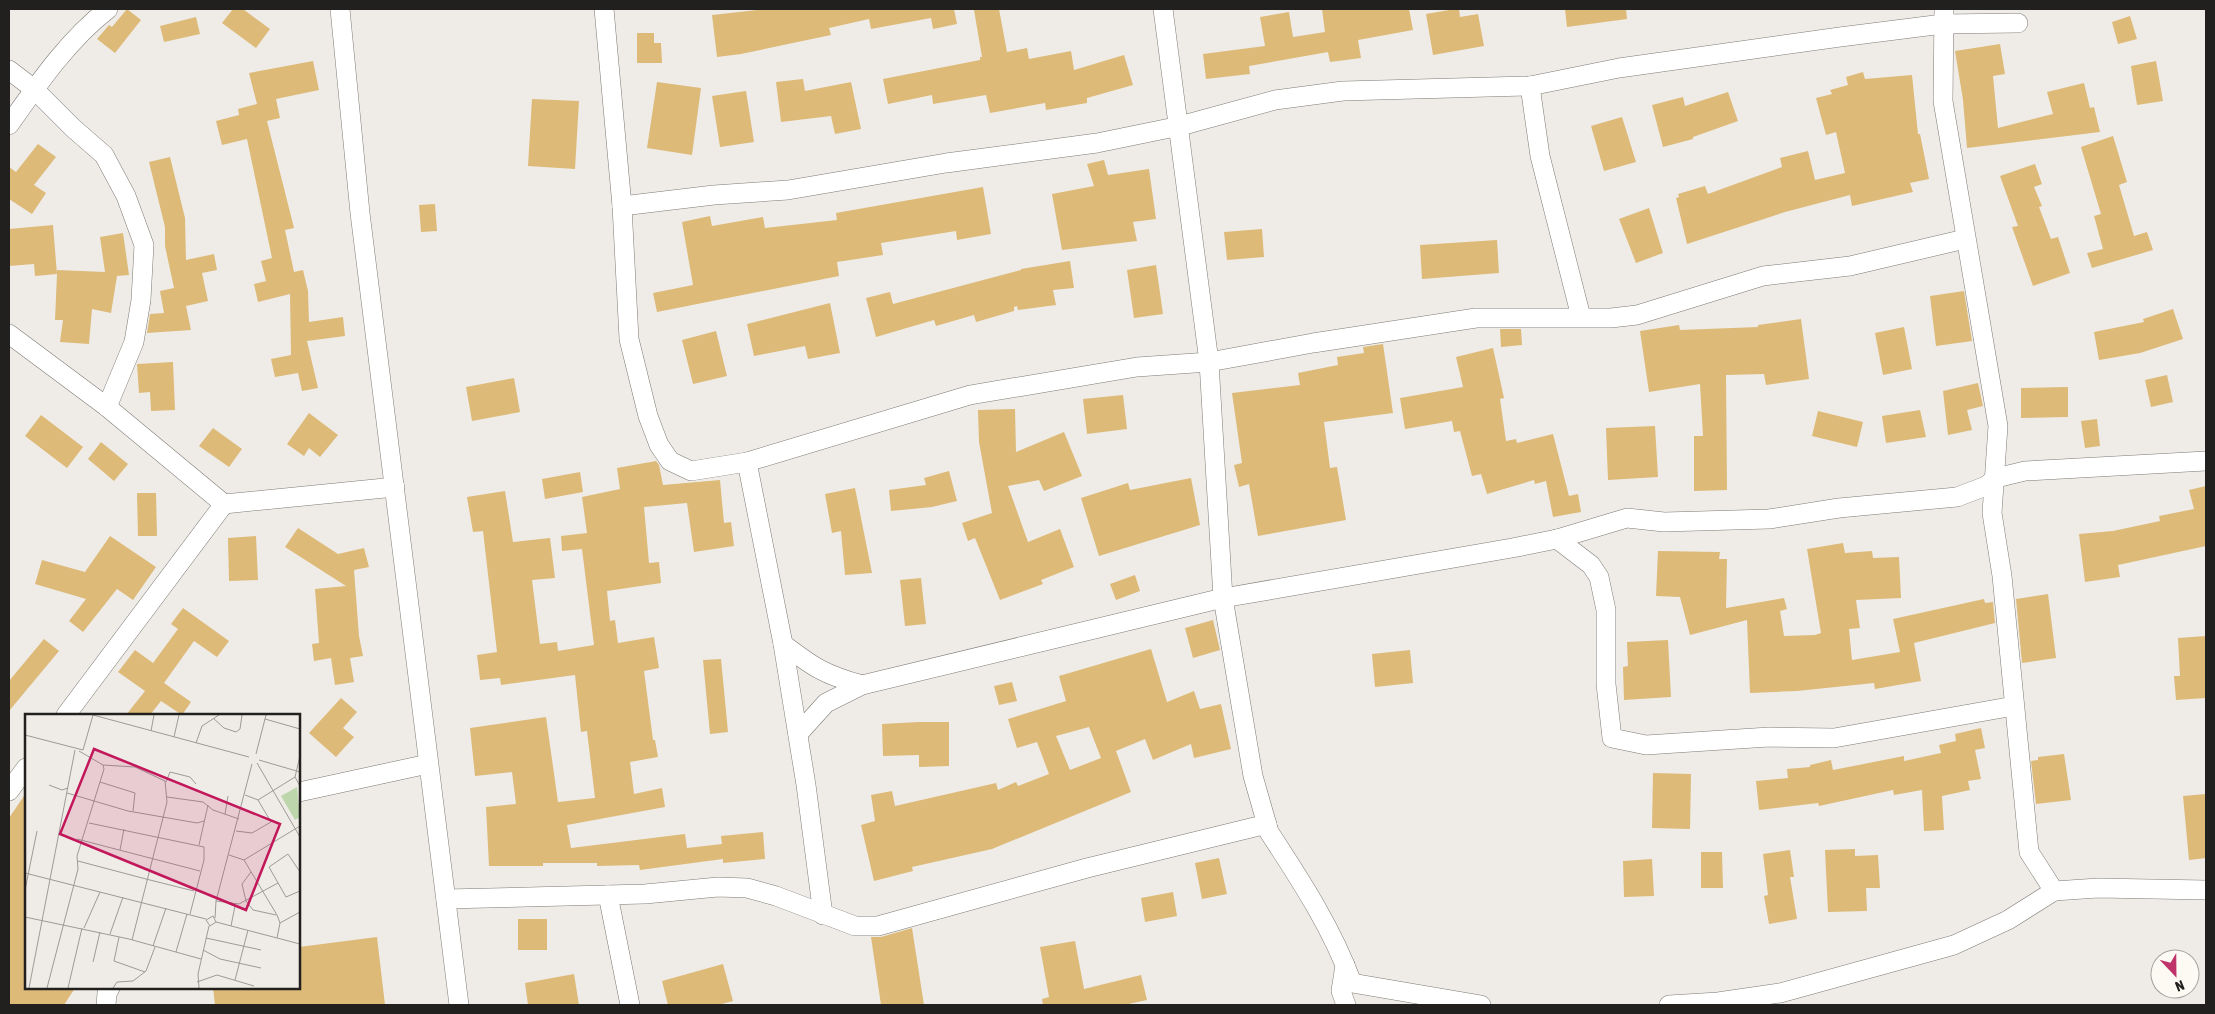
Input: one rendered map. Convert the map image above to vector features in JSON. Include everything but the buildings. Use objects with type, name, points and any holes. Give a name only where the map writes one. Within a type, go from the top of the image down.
[{"type":"street","points":[[9,125],[34,89],[88,24],[108,9]]},
{"type":"street","points":[[340,9],[360,213],[459,1005]]},
{"type":"street","points":[[604,9],[622,206],[630,339],[648,416],[659,445],[670,461],[691,471],[746,462],[970,395],[1137,367],[1209,362],[1313,343],[1476,318],[1611,318],[1637,315],[1763,276],[1850,266],[1965,240]]},
{"type":"street","points":[[1163,9],[1180,126],[1209,362],[1223,598],[1253,776],[1269,832],[1311,897],[1337,944],[1352,983],[1481,1005]]},
{"type":"street","points":[[622,206],[714,195],[788,190],[946,163],[1096,143],[1180,126],[1275,100],[1343,92],[1530,86],[1619,68],[1944,16],[2018,22]]},
{"type":"street","points":[[1944,16],[1943,101],[1965,240],[1998,426],[1996,478],[1992,513],[2002,576],[2029,852],[2054,891]]},
{"type":"street","points":[[9,70],[34,89],[104,155],[126,196],[144,245],[141,300],[134,342],[107,407]]},
{"type":"street","points":[[1530,86],[1540,156],[1581,317]]},
{"type":"street","points":[[9,334],[107,407],[224,504],[395,487]]},
{"type":"street","points":[[798,734],[826,703],[862,685],[1223,598],[1557,539],[1627,518],[1664,522],[1769,519],[1839,508],[1957,497],[1986,486],[1996,478],[2026,471],[2206,461]]},
{"type":"street","points":[[746,462],[783,644],[798,734],[823,914]]},
{"type":"street","points":[[67,714],[224,504]]},
{"type":"street","points":[[1557,539],[1590,565],[1599,577],[1606,610],[1606,684],[1612,738],[1646,745],[1769,737],[1834,738],[2014,706]]},
{"type":"street","points":[[783,644],[815,668],[832,677],[862,685]]},
{"type":"street","points":[[300,792],[428,764]]},
{"type":"street","points":[[9,790],[25,769]]},
{"type":"street","points":[[446,899],[645,894],[718,887],[747,888],[776,896],[855,926],[878,926],[1087,868],[1267,824]]},
{"type":"street","points":[[1669,1005],[1718,1002],[1780,993],[1954,945],[2008,920],[2054,891],[2098,888],[2206,890]]},
{"type":"street","points":[[608,895],[630,1005]]},
{"type":"street","points":[[1345,964],[1341,991],[1346,1005]]},
{"type":"street","points":[[106,1005],[107,992],[109,989]]}]
